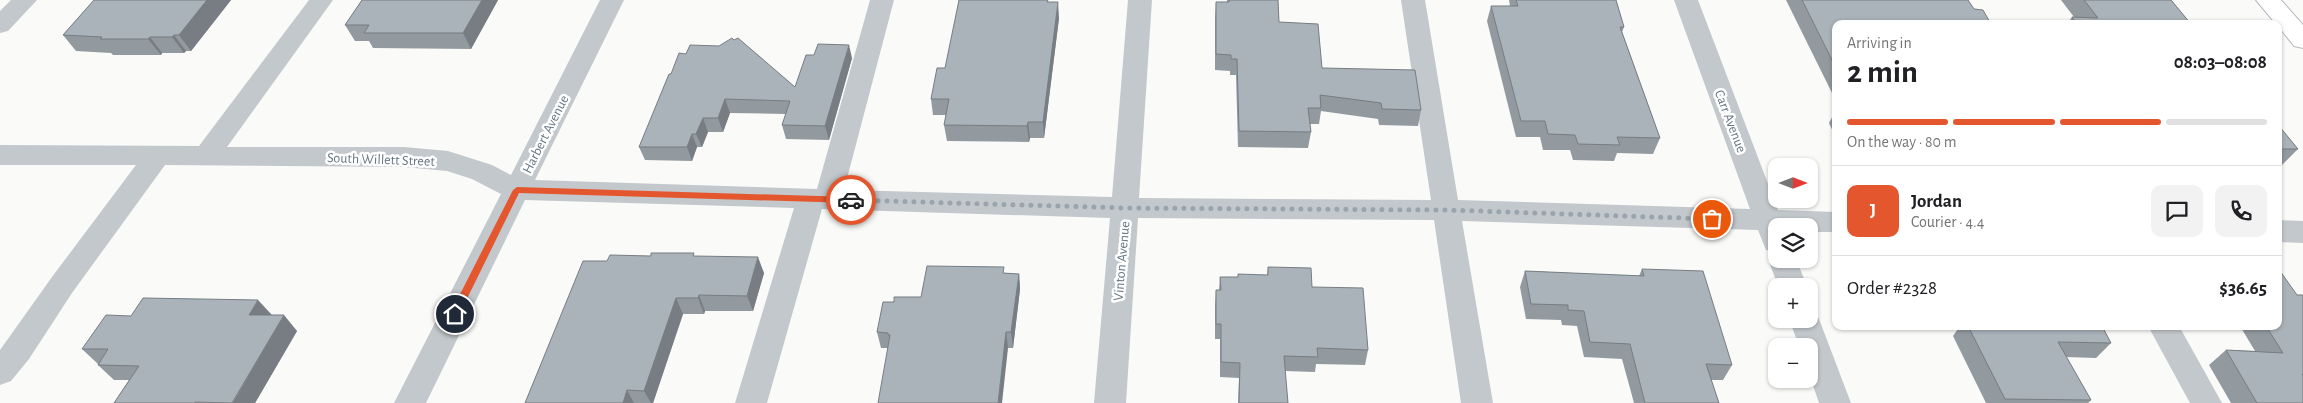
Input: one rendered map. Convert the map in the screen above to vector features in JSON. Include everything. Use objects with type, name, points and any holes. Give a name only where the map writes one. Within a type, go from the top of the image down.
[{"type":"main road","points":[[2268,0],[2303,40]]},
{"type":"street","points":[[0,25],[25,0]]},
{"type":"street","points":[[206,156],[320,0]]},
{"type":"street","name":"Harbert Avenue","points":[[410,403],[612,0]]},
{"type":"street","points":[[751,403],[820,199],[882,0]]},
{"type":"street","name":"Vinton Avenue","points":[[1110,403],[1140,0]]},
{"type":"street","points":[[1413,0],[1448,210],[1477,403]]},
{"type":"street","name":"Carr Avenue","points":[[1686,0],[1768,220]]},
{"type":"street","name":"South Willett Street","points":[[0,155],[404,157],[448,161],[482,172],[517,190],[1125,208],[1448,210],[1768,231]]},
{"type":"street","points":[[0,372],[18,350],[62,285],[158,156]]},
{"type":"street","name":"South Willett Street","points":[[1818,225],[1832,223]]},
{"type":"street","points":[[2282,231],[2303,232]]},
{"type":"street","points":[[1807,328],[1835,403]]},
{"type":"street","points":[[2165,330],[2206,403]]},
{"type":"building","points":[[94,0],[207,0],[179,35],[172,37],[100,39],[102,37],[63,35]]},
{"type":"building","points":[[362,0],[482,0],[463,33],[364,33],[369,25],[345,25]]},
{"type":"building","points":[[959,0],[1048,0],[1047,2],[1058,2],[1043,122],[1028,122],[1027,126],[944,125],[949,99],[931,99],[937,68],[945,68]]},
{"type":"building","points":[[1229,0],[1278,0],[1279,22],[1318,24],[1322,68],[1415,70],[1421,110],[1382,109],[1381,103],[1320,95],[1321,108],[1308,108],[1311,132],[1239,131],[1237,59],[1231,59],[1231,55],[1216,54],[1216,2],[1229,2]]},
{"type":"building","points":[[1516,0],[1616,0],[1624,27],[1620,27],[1660,138],[1617,137],[1620,145],[1578,144],[1575,135],[1548,134],[1545,121],[1521,121],[1491,6],[1518,6]]},
{"type":"building","points":[[1802,0],[1968,0],[1974,9],[1983,10],[1989,20],[1832,20],[1832,60]]},
{"type":"building","points":[[2084,0],[2171,0],[2188,20],[2074,20],[2072,17],[2098,18]]},
{"type":"building","points":[[732,38],[734,40],[738,38],[795,87],[806,55],[814,55],[818,44],[849,45],[825,126],[782,125],[790,101],[725,99],[718,118],[703,118],[696,134],[692,134],[687,147],[639,147],[679,53],[686,54],[690,45],[719,46]]},
{"type":"building","points":[[2282,130],[2298,149],[2282,149]]},
{"type":"building","points":[[651,253],[694,253],[693,256],[758,257],[747,296],[699,295],[698,298],[676,298],[644,391],[627,390],[623,403],[525,403],[583,261],[607,261],[610,255],[651,256]]},
{"type":"building","points":[[927,266],[1004,267],[1003,273],[1019,274],[1011,332],[1006,332],[998,403],[878,403],[890,335],[877,332],[883,302],[894,302],[894,297],[921,297]]},
{"type":"building","points":[[1268,267],[1311,268],[1312,287],[1363,288],[1368,350],[1317,348],[1318,357],[1284,356],[1288,403],[1239,403],[1240,363],[1221,362],[1221,324],[1216,324],[1216,290],[1221,290],[1220,277],[1238,277],[1238,274],[1268,275]]},
{"type":"building","points":[[1642,269],[1703,271],[1732,365],[1706,364],[1719,403],[1645,403],[1630,344],[1590,342],[1584,311],[1568,310],[1568,305],[1531,304],[1525,271],[1644,276]]},
{"type":"building","points":[[2282,274],[2297,295],[2303,295],[2303,403],[2257,403],[2226,350],[2283,353],[2269,330],[2282,330]]},
{"type":"building","points":[[143,298],[258,300],[249,315],[284,315],[232,403],[114,403],[139,366],[98,365],[108,349],[82,349],[106,315],[131,316]]},
{"type":"building","points":[[1970,330],[2104,330],[2111,343],[2058,342],[2091,400],[2005,399]]},
{"type":"way so far","points":[[851,200],[1125,208],[1448,210],[1712,219]]},
{"type":"route","points":[[455,314],[517,190],[851,200]]}]
